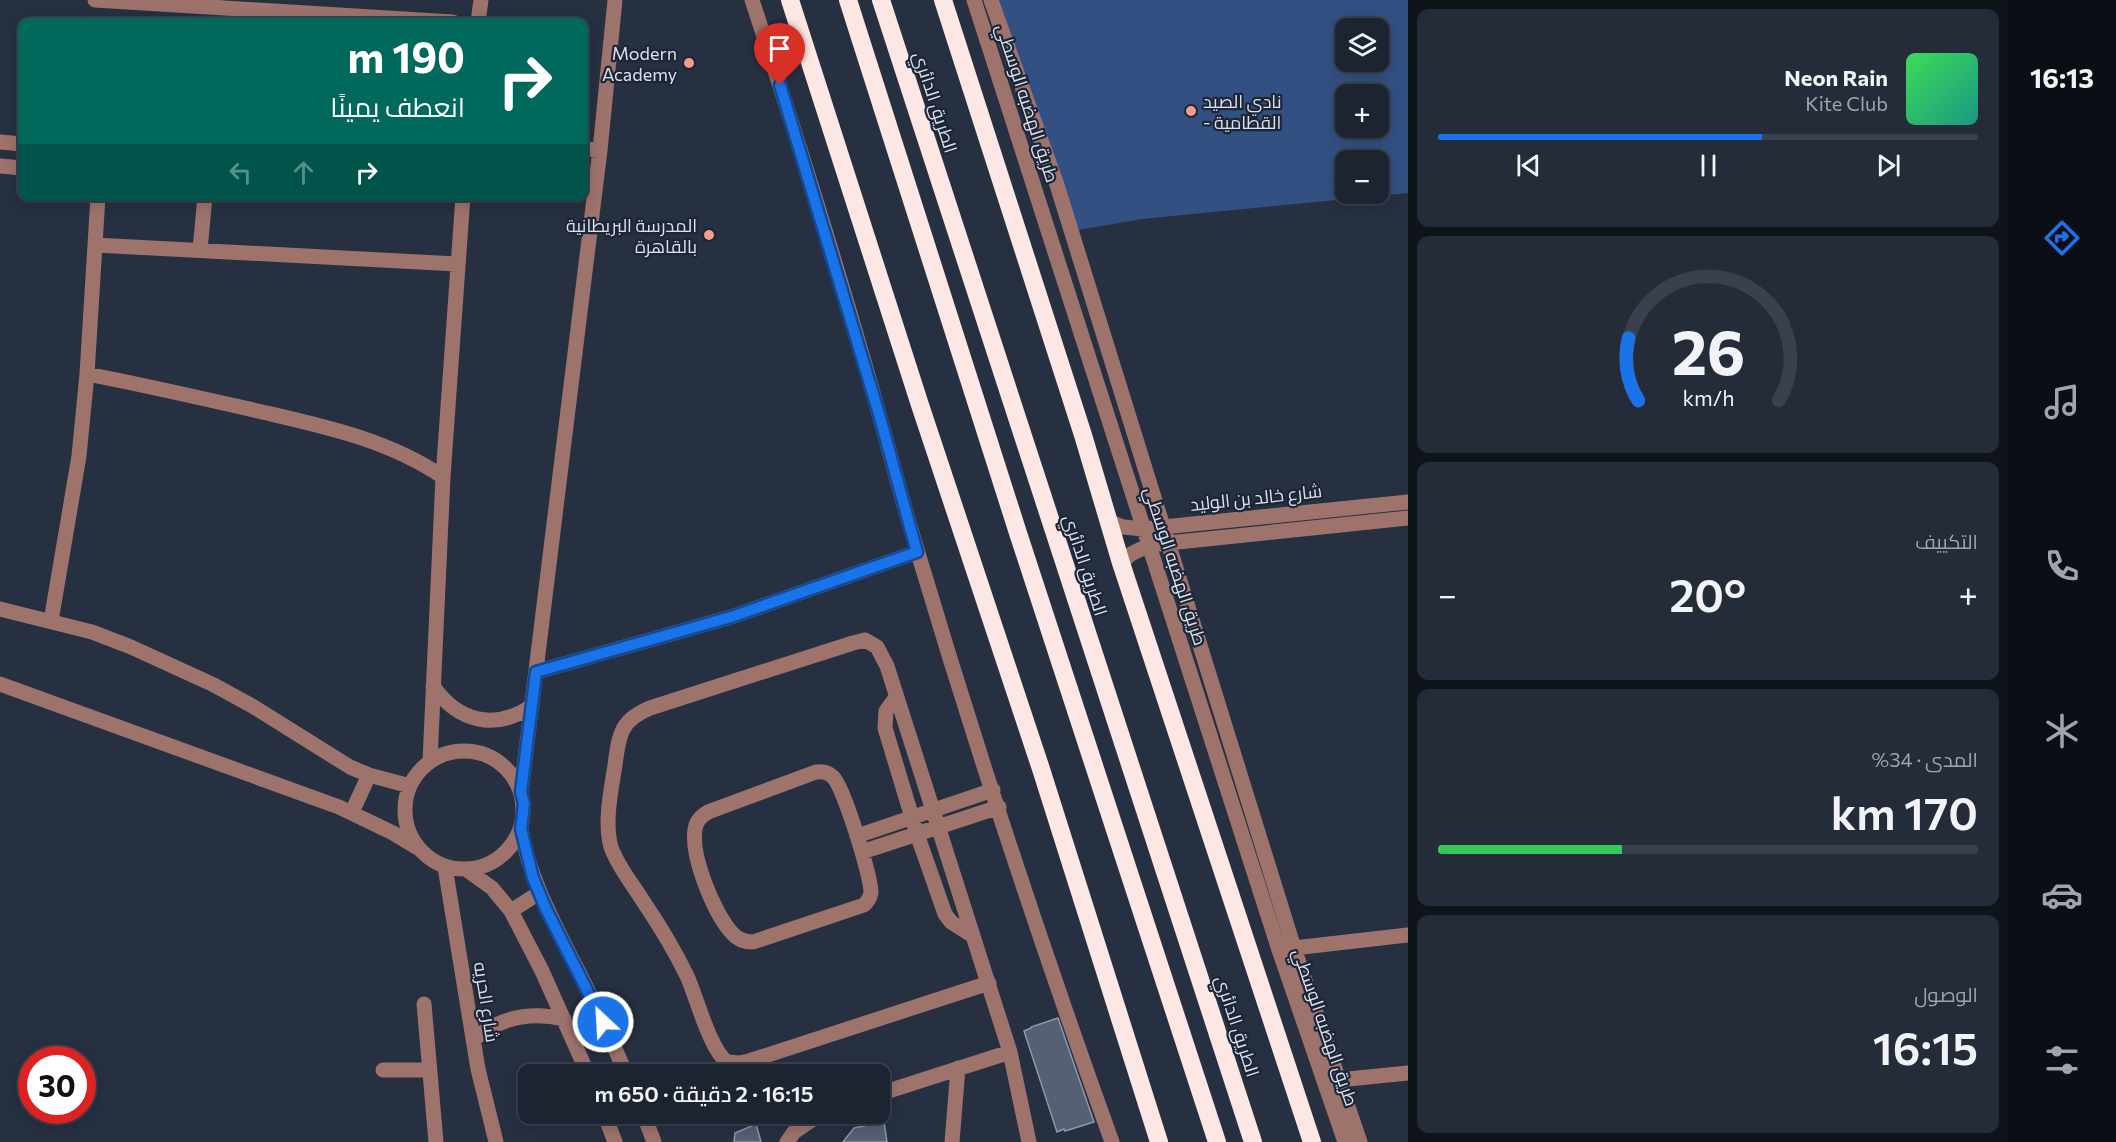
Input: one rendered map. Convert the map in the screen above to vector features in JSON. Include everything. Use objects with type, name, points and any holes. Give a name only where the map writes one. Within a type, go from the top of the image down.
[{"type":"highway","points":[[790,0],[920,405],[1045,781],[1159,1142]]},
{"type":"highway","points":[[848,0],[1018,533],[1218,1142]]},
{"type":"highway","name":"الطريق الدائري","points":[[881,0],[1253,1142]]},
{"type":"highway","name":"الطريق الدائري","points":[[943,2],[1110,522],[1121,563],[1312,1142]]},
{"type":"street","points":[[95,0],[312,7],[415,18]]},
{"type":"street","points":[[479,18],[481,0]]},
{"type":"street","points":[[521,792],[600,150],[615,0]]},
{"type":"street","points":[[752,0],[800,147],[917,552],[1044,951],[1112,1142]]},
{"type":"street","name":"طريق الهضبه الوسطي","points":[[974,0],[1149,545],[1286,949],[1360,1142]]},
{"type":"street","name":"طريق الهضبه الوسطي","points":[[991,0],[1057,185],[1168,543],[1286,949],[1345,1142]]},
{"type":"street","points":[[0,142],[18,144]]},
{"type":"street","points":[[588,149],[600,150]]},
{"type":"street","points":[[0,166],[18,168]]},
{"type":"street","points":[[1035,191],[1057,185]]},
{"type":"street","points":[[51,621],[79,456],[87,374],[98,201]]},
{"type":"street","points":[[200,250],[205,201]]},
{"type":"street","points":[[430,761],[442,477],[463,201]]},
{"type":"street","points":[[95,245],[457,264]]},
{"type":"street","points":[[87,374],[185,393],[353,434],[405,455],[442,477]]},
{"type":"street","name":"شارع خالد بن الوليد","points":[[1110,522],[1123,527],[1144,529],[1408,501]]},
{"type":"street","name":"شارع خالد بن الوليد","points":[[1121,563],[1137,550],[1149,545],[1408,518]]},
{"type":"street","points":[[536,672],[731,617],[917,552]]},
{"type":"street","points":[[0,609],[92,632],[131,647],[204,680],[254,707],[332,756],[369,775],[410,786]]},
{"type":"street","points":[[989,983],[749,1061],[739,1064],[727,1062],[716,1050],[678,957],[620,865],[611,846],[609,824],[620,734],[627,721],[639,713],[865,640],[873,643],[880,652],[896,697],[989,983],[1010,1052],[1029,1142]]},
{"type":"street","points":[[0,684],[352,812],[393,833],[418,848],[430,860],[445,867],[467,870],[485,867],[501,858],[513,845],[521,829]]},
{"type":"street","points":[[433,686],[448,704],[467,716],[478,719],[489,721],[512,717],[532,706]]},
{"type":"street","points":[[896,697],[886,711],[885,728],[917,834],[945,914],[954,924],[974,936]]},
{"type":"street","points":[[418,848],[405,818],[405,801],[418,772],[430,761],[447,753],[465,750],[483,754],[500,762],[513,775],[524,804],[521,829],[528,862],[539,893],[622,1064]]},
{"type":"street","points":[[821,772],[831,774],[837,782],[857,836],[871,891],[867,902],[753,942],[747,942],[732,933],[713,903],[700,869],[695,833],[698,820],[708,812],[821,772]]},
{"type":"street","points":[[352,812],[369,775]]},
{"type":"street","points":[[857,836],[993,790]]},
{"type":"street","points":[[862,852],[999,807]]},
{"type":"street","name":"شارع الحريه","points":[[445,867],[473,1040],[484,1097],[496,1142]]},
{"type":"street","points":[[467,870],[492,888],[512,911],[584,1064]]},
{"type":"street","points":[[512,911],[539,893]]},
{"type":"street","points":[[1286,949],[1408,935]]},
{"type":"street","points":[[424,1004],[436,1142]]},
{"type":"street","points":[[473,1040],[490,1027],[510,1018],[543,1015],[564,1019]]},
{"type":"street","points":[[890,1090],[1010,1052]]},
{"type":"street","points":[[952,1142],[958,1068]]},
{"type":"street","points":[[383,1070],[428,1070]]},
{"type":"street","points":[[1338,1080],[1408,1073]]},
{"type":"street","points":[[608,1124],[615,1142]]},
{"type":"street","points":[[647,1124],[654,1142]]},
{"type":"street","points":[[787,1142],[804,1124]]},
{"type":"street","points":[[802,1142],[804,1124]]},
{"type":"shaded area","name":"نادي الصيد - القطامية","points":[[999,0],[1408,0],[1408,193],[1389,195],[1389,150],[1335,150],[1335,200],[1142,219],[1078,230]]},
{"type":"building","points":[[1058,1018],[1094,1122],[1057,1132],[1024,1031]]},
{"type":"building","points":[[756,1124],[761,1142],[734,1142],[735,1133]]},
{"type":"building","points":[[884,1124],[887,1142],[843,1142],[854,1128]]},
{"type":"place","name":"Modern Academy","points":[[689,63]]},
{"type":"place","name":"نادي الصيد - القطامية","points":[[1191,111]]},
{"type":"place","name":"المدرسة البريطانية بالقاهرة","points":[[709,235]]},
{"type":"route","points":[[603,1022],[546,909],[533,878],[524,845],[521,829],[524,804],[521,792],[536,672],[731,617],[917,552],[879,414],[780,85]]}]
